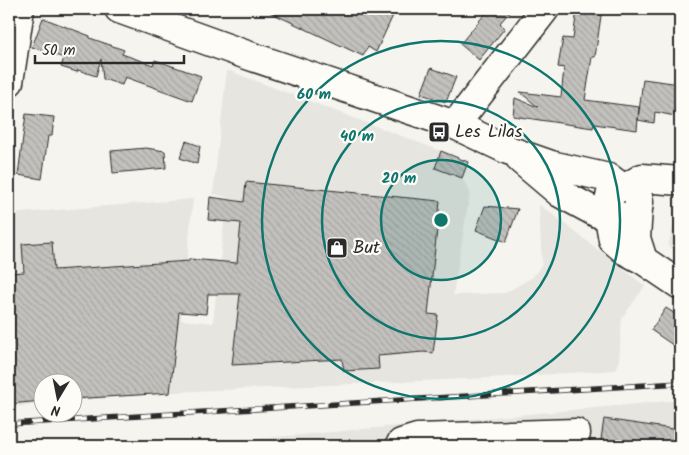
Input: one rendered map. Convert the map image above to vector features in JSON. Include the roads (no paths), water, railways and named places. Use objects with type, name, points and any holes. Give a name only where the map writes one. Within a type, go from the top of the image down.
[{"type":"main road","points":[[9,82],[20,9]]},
{"type":"main road","points":[[119,9],[244,54],[455,124],[508,150],[551,165],[609,178],[620,208],[636,238],[643,260]]},
{"type":"main road","points":[[455,124],[545,9]]},
{"type":"main road","points":[[508,150],[560,193],[620,208],[680,189]]},
{"type":"main road","points":[[680,180],[642,178],[620,208],[626,250],[680,285]]},
{"type":"main road","points":[[401,446],[401,443],[417,438],[576,433],[574,446]]},
{"type":"railway","points":[[9,424],[680,383]]},
{"type":"place","name":"Les Lilas","points":[[439,132]]},
{"type":"place","name":"But","points":[[337,248]]}]
